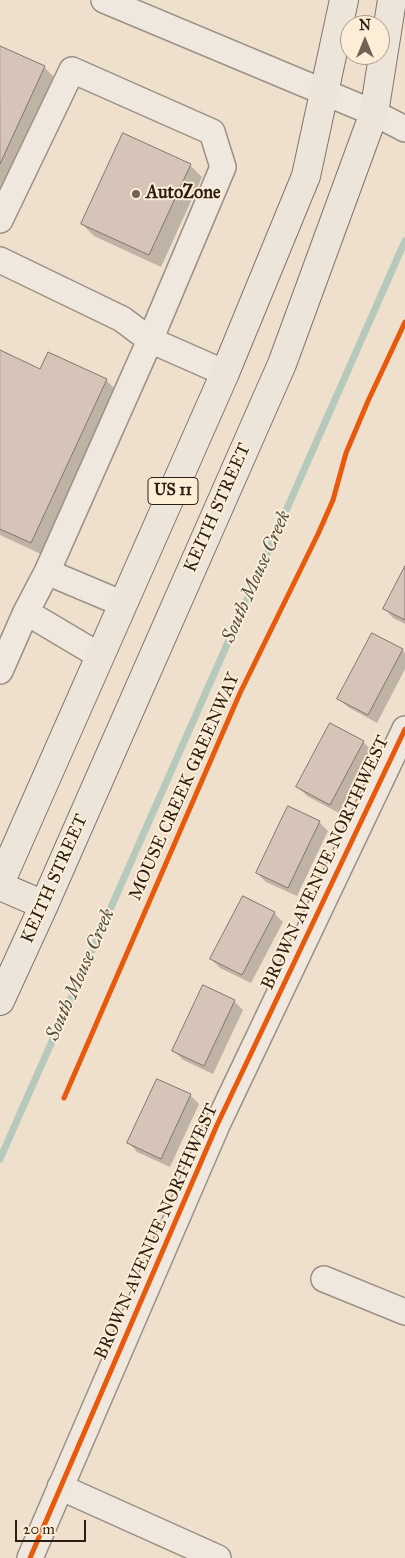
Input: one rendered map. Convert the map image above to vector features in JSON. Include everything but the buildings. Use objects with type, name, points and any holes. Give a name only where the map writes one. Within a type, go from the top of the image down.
[{"type":"main road","name":"US 11","points":[[0,885],[225,372],[306,176],[344,0]]},
{"type":"main road","name":"KEITH STREET","points":[[0,1001],[282,364],[374,113],[392,0]]},
{"type":"main road","points":[[0,885],[44,905]]},
{"type":"street","points":[[104,0],[374,113],[405,129]]},
{"type":"street","points":[[0,220],[72,70],[212,132],[223,167],[150,340],[47,572],[26,612],[0,670]]},
{"type":"street","points":[[0,260],[122,319],[150,340],[225,372]]},
{"type":"street","points":[[47,572],[123,604]]},
{"type":"street","points":[[26,612],[100,656]]},
{"type":"street","name":"BROWN AVENUE NORTHWEST","points":[[30,1558],[218,1125],[405,730]]},
{"type":"street","points":[[324,1279],[405,1312]]},
{"type":"street","points":[[60,1487],[218,1558]]},
{"type":"waterway","name":"South Mouse Creek","points":[[0,1159],[405,241]]},
{"type":"cycle path","name":"MOUSE CREEK GREENWAY","points":[[64,1098],[240,693],[333,500],[346,453],[405,322]]},
{"type":"cycle path","points":[[30,1558],[217,1125],[405,729]]},
{"type":"place","name":"AutoZone","points":[[136,194]]}]
